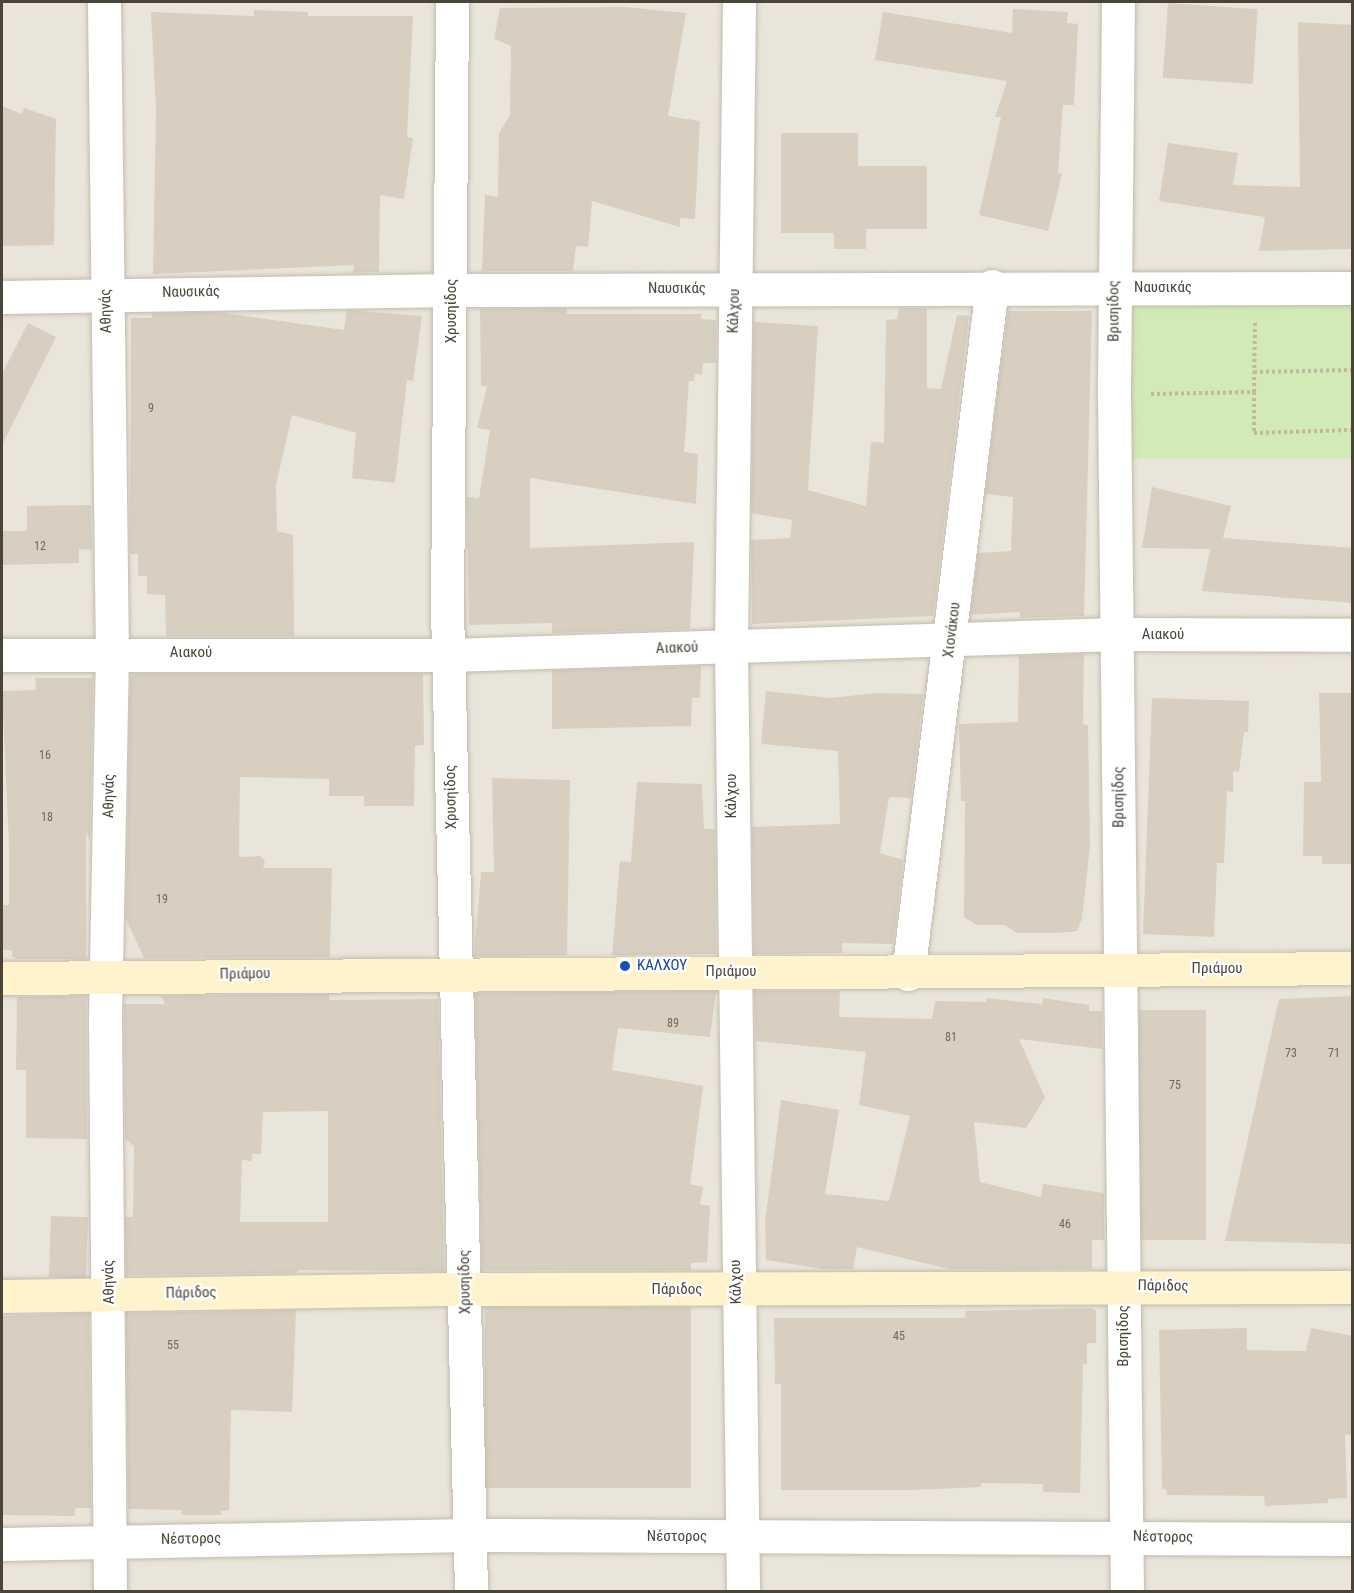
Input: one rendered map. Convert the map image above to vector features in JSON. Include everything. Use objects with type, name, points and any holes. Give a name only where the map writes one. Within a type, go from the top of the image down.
[{"type":"street","name":"Αθηνάς","points":[[104,2],[112,653],[105,976],[110,1592]]},
{"type":"street","name":"Χρυσηίδος","points":[[452,2],[453,290],[448,655],[454,973],[465,1289],[471,1592]]},
{"type":"street","name":"Κάλχου","points":[[739,2],[731,646],[736,1290],[743,1592]]},
{"type":"street","name":"Βρισηίδος","points":[[1118,2],[1114,394],[1127,1592]]},
{"type":"street","name":"Ναυσικάς","points":[[2,297],[106,293],[992,286],[1353,288]]},
{"type":"street","name":"Χιονάκου","points":[[908,974],[951,638],[992,286]]},
{"type":"street","name":"Αιακού","points":[[2,655],[112,653],[448,655],[1117,634],[1353,635]]},
{"type":"street","name":"Πριάμου","points":[[2,978],[733,971],[908,974],[1119,969],[1353,968]]},
{"type":"street","name":"Πάριδος","points":[[2,1296],[465,1289],[736,1290],[1124,1285],[1353,1287]]},
{"type":"street","name":"Νέστορος","points":[[2,1544],[110,1540],[470,1535],[1353,1539]]},
{"type":"path","points":[[1255,288],[1254,433],[1353,430]]},
{"type":"path","points":[[1254,372],[1353,370]]},
{"type":"path","points":[[1114,394],[1254,392]]},
{"type":"shaded area","points":[[2,2],[1352,2],[1352,951],[703,954],[2,964]]},
{"type":"shaded area","points":[[2,979],[1352,979],[1352,1591],[2,1591]]},
{"type":"green space","points":[[1131,303],[1352,303],[1352,459],[1131,459]]},
{"type":"building","points":[[1168,3],[1258,9],[1253,84],[1163,78]]},
{"type":"building","points":[[624,7],[686,13],[668,116],[700,121],[695,219],[680,218],[680,227],[592,201],[588,247],[576,246],[573,271],[482,271],[485,195],[498,197],[499,133],[510,115],[511,46],[494,39],[500,8]]},
{"type":"building","points":[[1013,9],[1068,12],[1067,23],[1078,24],[1074,105],[1063,105],[1058,173],[1062,174],[1048,231],[979,215],[1001,117],[995,117],[1007,81],[875,60],[883,12],[1012,33]]},
{"type":"building","points":[[254,10],[308,12],[308,16],[413,16],[407,137],[413,138],[404,199],[380,195],[379,272],[353,273],[354,265],[153,274],[156,110],[151,12],[254,16]]},
{"type":"building","points":[[1298,22],[1353,25],[1353,249],[1259,251],[1265,217],[1159,201],[1168,143],[1238,153],[1233,185],[1300,187]]},
{"type":"building","points":[[2,106],[22,114],[24,108],[56,119],[54,245],[2,246]]},
{"type":"building","points":[[781,133],[858,133],[858,166],[927,166],[927,229],[866,229],[866,249],[834,249],[834,233],[781,233]]},
{"type":"building","points":[[567,308],[567,314],[702,314],[701,319],[716,320],[716,363],[703,363],[702,375],[695,374],[694,381],[689,381],[684,452],[698,454],[696,504],[530,478],[530,548],[694,542],[690,629],[552,633],[552,623],[469,625],[467,497],[479,498],[490,430],[477,428],[487,386],[481,386],[480,309]]},
{"type":"building","points":[[899,308],[927,308],[927,388],[941,389],[957,315],[969,316],[933,616],[752,624],[751,540],[790,538],[792,520],[751,513],[754,322],[818,326],[808,490],[866,506],[871,442],[884,443],[886,320],[897,319]]},
{"type":"building","points":[[347,310],[422,316],[413,381],[407,380],[395,483],[352,478],[356,433],[292,415],[276,485],[277,531],[293,535],[294,636],[166,636],[165,595],[147,594],[147,576],[138,576],[138,554],[130,554],[131,318],[152,318],[152,313],[217,312],[344,330]]},
{"type":"building","points":[[1008,311],[1092,311],[1084,616],[1020,618],[1020,612],[971,615],[978,553],[1011,551],[1013,497],[985,494]]},
{"type":"building","points":[[28,323],[56,337],[2,445],[2,374]]},
{"type":"building","points":[[1152,487],[1231,506],[1223,538],[1353,548],[1353,603],[1202,591],[1210,549],[1142,548]]},
{"type":"building","points":[[91,505],[92,550],[79,549],[79,563],[2,565],[2,531],[27,531],[27,506]]},
{"type":"building","points":[[1084,654],[1083,724],[1088,725],[1090,847],[1082,919],[1077,931],[1057,933],[1017,933],[1005,925],[977,925],[964,917],[965,801],[961,801],[959,724],[1018,722],[1019,656]]},
{"type":"building","points":[[701,666],[700,698],[692,698],[691,726],[552,729],[552,670]]},
{"type":"building","points":[[135,674],[423,674],[424,745],[415,746],[414,806],[364,806],[364,796],[329,796],[329,779],[240,777],[239,857],[261,856],[265,861],[263,868],[332,868],[330,957],[144,958],[126,919],[130,677]]},
{"type":"building","points":[[35,678],[93,678],[90,841],[86,832],[86,959],[17,959],[12,956],[12,950],[2,950],[2,905],[9,905],[9,844],[2,691],[36,690]]},
{"type":"building","points":[[766,691],[830,698],[876,693],[923,694],[911,798],[889,797],[880,853],[903,860],[893,944],[842,943],[842,953],[754,954],[752,827],[840,824],[838,751],[761,744]]},
{"type":"building","points":[[1319,693],[1353,693],[1353,864],[1322,864],[1322,856],[1303,856],[1304,782],[1321,782]]},
{"type":"building","points":[[1152,698],[1249,701],[1248,732],[1244,732],[1239,772],[1233,771],[1233,792],[1227,791],[1224,863],[1217,863],[1214,937],[1143,934]]},
{"type":"building","points":[[492,778],[570,780],[567,955],[474,956],[481,872],[494,872]]},
{"type":"building","points":[[637,782],[702,784],[704,829],[715,829],[716,954],[612,955],[620,861],[631,862]]},
{"type":"building","points":[[716,991],[710,1037],[618,1028],[612,1070],[703,1086],[690,1184],[703,1187],[700,1204],[710,1206],[707,1262],[691,1263],[691,1270],[482,1270],[475,993]]},
{"type":"building","points":[[754,991],[840,991],[839,1017],[932,1019],[935,1001],[986,1002],[987,998],[1042,1004],[1043,998],[1089,1005],[1089,1011],[1102,1011],[1102,1049],[1019,1039],[1045,1098],[1026,1128],[974,1122],[980,1182],[1041,1197],[1043,1184],[1104,1193],[1104,1240],[1092,1240],[1092,1269],[949,1269],[857,1247],[853,1269],[823,1269],[766,1260],[765,1222],[781,1100],[839,1110],[825,1194],[889,1201],[910,1116],[859,1105],[866,1052],[756,1041]]},
{"type":"building","points":[[329,994],[329,1000],[438,999],[444,1271],[298,1270],[297,1273],[126,1275],[125,1217],[133,1217],[134,1146],[125,1139],[124,1004],[165,1004],[161,996]],"holes":[[[328,1111],[328,1222],[240,1222],[242,1160],[252,1161],[252,1154],[261,1154],[263,1112]]]},
{"type":"building","points":[[86,996],[87,1139],[26,1138],[26,1070],[16,1070],[17,997]]},
{"type":"building","points":[[1353,996],[1353,1244],[1225,1241],[1279,999]]},
{"type":"building","points":[[1139,1010],[1206,1010],[1206,1240],[1139,1240]]},
{"type":"building","points":[[51,1216],[88,1217],[86,1278],[49,1277]]},
{"type":"building","points":[[485,1307],[691,1307],[691,1488],[485,1488]]},
{"type":"building","points":[[1092,1308],[1096,1311],[1096,1343],[1087,1343],[1087,1364],[1083,1364],[1080,1493],[1043,1492],[1043,1484],[981,1483],[981,1487],[913,1490],[781,1490],[781,1384],[775,1384],[774,1318],[965,1318],[966,1311]]},
{"type":"building","points":[[296,1310],[292,1412],[231,1410],[229,1510],[221,1511],[221,1515],[182,1515],[182,1510],[128,1509],[126,1313]]},
{"type":"building","points":[[89,1313],[91,1508],[75,1508],[75,1516],[2,1515],[2,1316]]},
{"type":"building","points":[[1247,1328],[1247,1350],[1306,1351],[1311,1328],[1353,1336],[1353,1436],[1345,1434],[1347,1498],[1328,1499],[1328,1503],[1265,1506],[1264,1496],[1167,1495],[1166,1489],[1162,1489],[1159,1330]]},
{"type":"place","name":"ΚΑΛΧΟΥ","points":[[625,966]]}]
